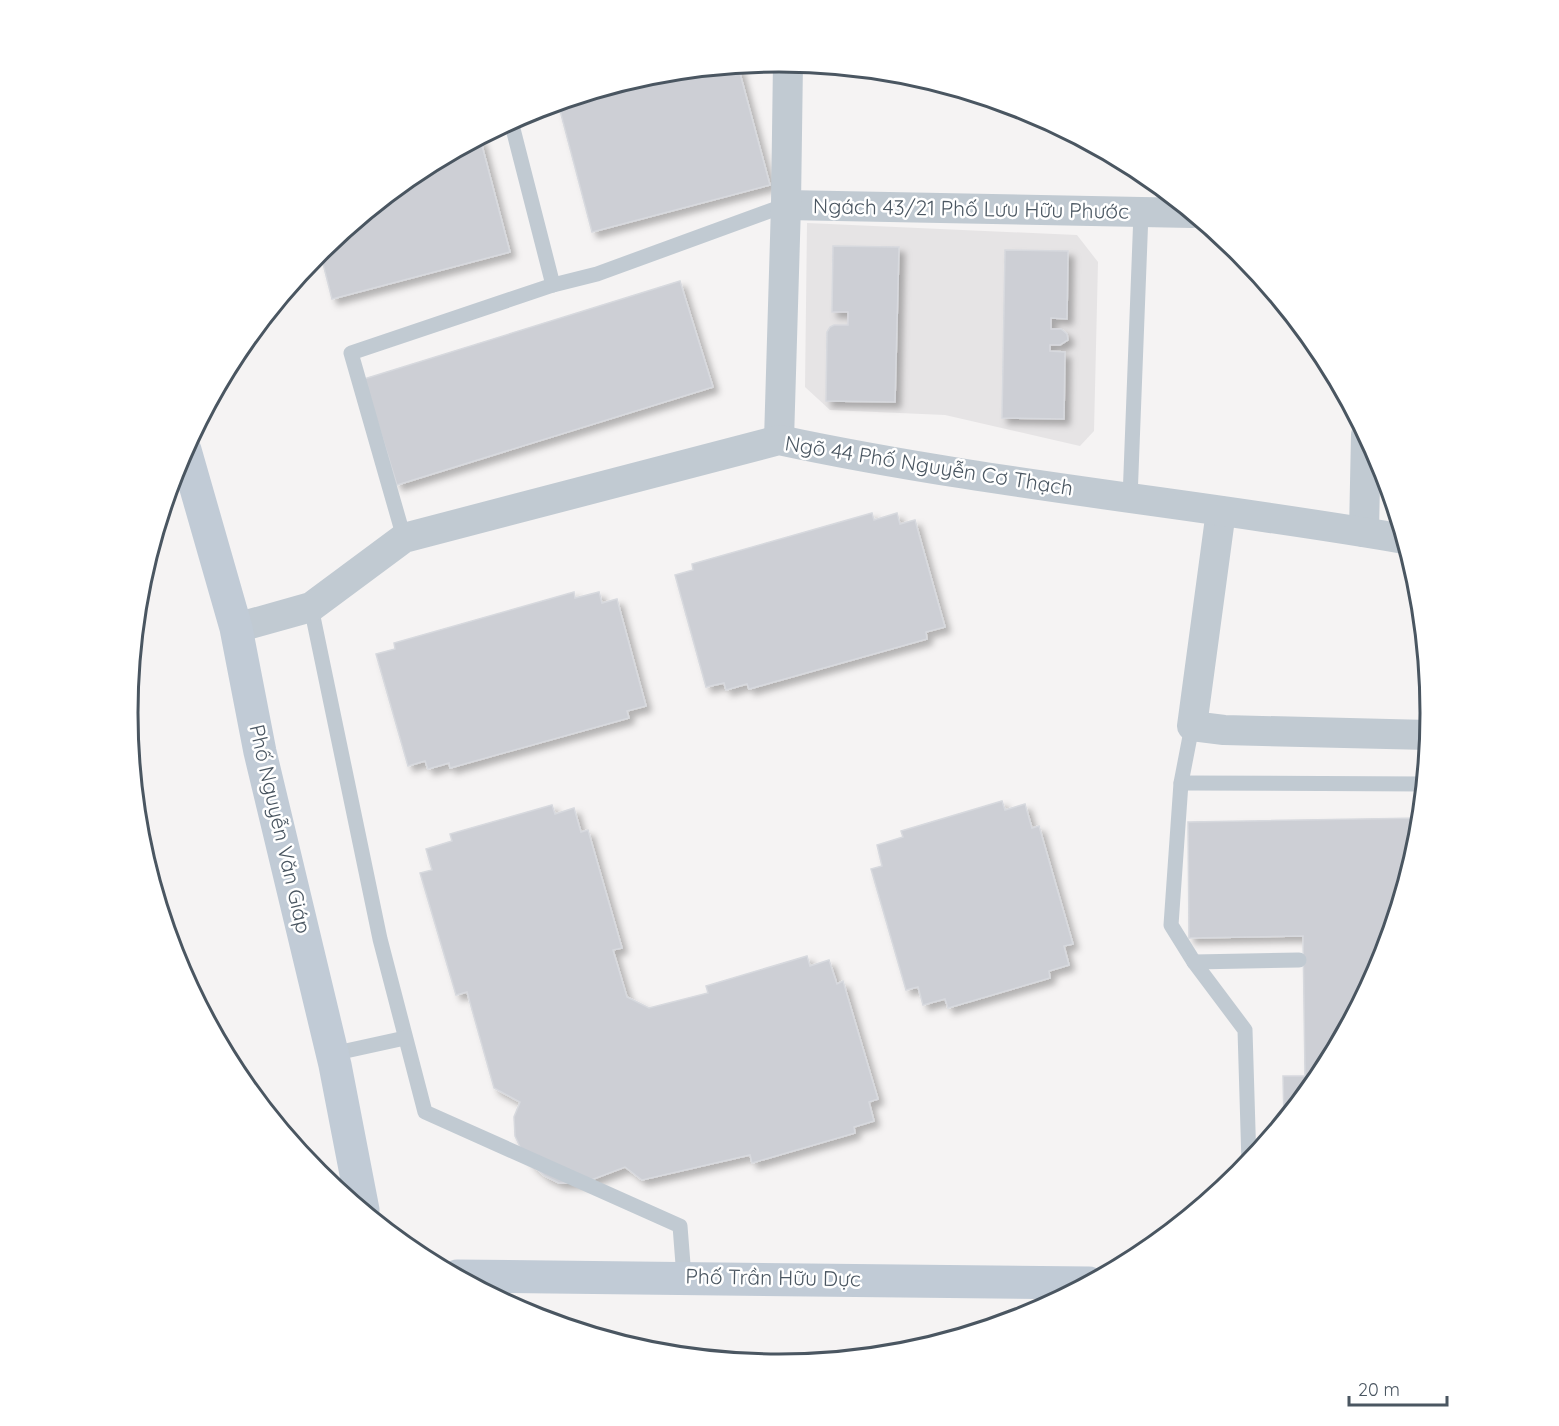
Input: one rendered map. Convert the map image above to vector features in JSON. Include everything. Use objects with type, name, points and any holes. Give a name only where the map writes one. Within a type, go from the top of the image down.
[{"type":"street","points":[[779,440],[788,72]]},
{"type":"street","name":"Ngách 43/21 Phố Lưu Hữu Phước","points":[[786,205],[1181,213]]},
{"type":"street","name":"Ngõ 44 Phố Nguyễn Cơ Thạch","points":[[236,628],[311,607],[404,538],[779,440],[836,452],[1130,499],[1396,538]]},
{"type":"street","points":[[1364,532],[1366,454]]},
{"type":"street","name":"Phố Nguyễn Văn Giáp","points":[[189,464],[236,628],[260,752],[333,1054],[361,1198]]},
{"type":"street","points":[[1221,512],[1192,726],[1224,730],[1419,735]]},
{"type":"street","name":"Phố Trần Hữu Dực","points":[[474,1276],[1073,1283]]},
{"type":"lane","points":[[513,130],[554,285]]},
{"type":"lane","points":[[404,538],[351,353],[554,285],[597,274],[786,205]]},
{"type":"lane","points":[[1130,499],[1142,213]]},
{"type":"lane","points":[[311,607],[360,850],[425,1112],[681,1226],[684,1277]]},
{"type":"lane","points":[[1192,726],[1181,783],[1171,925],[1194,962],[1245,1030],[1249,1149]]},
{"type":"lane","points":[[1181,783],[1416,784]]},
{"type":"lane","points":[[1194,962],[1299,960]]},
{"type":"lane","points":[[333,1054],[405,1038]]},
{"type":"shaded area","points":[[807,223],[1077,235],[1098,262],[1094,431],[1080,446],[945,415],[830,410],[805,387]]},
{"type":"building","points":[[740,73],[770,185],[592,232],[560,111],[654,84]]},
{"type":"building","points":[[482,146],[510,252],[332,299],[323,263],[326,260],[389,204],[423,180]]},
{"type":"building","points":[[833,246],[899,247],[895,402],[826,401],[827,332],[834,325],[848,325],[848,312],[832,312]]},
{"type":"building","points":[[1005,250],[1068,251],[1067,319],[1051,318],[1051,329],[1061,329],[1067,334],[1068,340],[1060,345],[1050,345],[1050,351],[1065,352],[1064,419],[1002,418]]},
{"type":"building","points":[[680,281],[713,387],[397,485],[364,379]]},
{"type":"building","points":[[872,513],[874,520],[897,513],[900,524],[915,520],[945,627],[926,632],[927,639],[749,689],[747,684],[726,690],[724,683],[706,687],[675,575],[693,570],[692,564]]},
{"type":"building","points":[[574,592],[575,598],[599,592],[602,603],[617,599],[646,706],[627,711],[629,718],[450,768],[449,763],[428,769],[425,761],[408,766],[376,654],[395,649],[394,643]]},
{"type":"building","points":[[1002,801],[1005,810],[1025,804],[1032,828],[1039,826],[1073,944],[1064,946],[1069,965],[1049,971],[1050,978],[948,1008],[945,999],[923,1005],[918,987],[906,990],[871,869],[882,866],[877,845],[903,837],[901,831]]},
{"type":"building","points":[[552,805],[555,814],[574,808],[581,832],[588,830],[622,948],[613,950],[627,997],[649,1008],[708,993],[706,986],[807,956],[810,966],[829,960],[837,984],[843,981],[878,1099],[869,1102],[874,1121],[854,1127],[855,1133],[752,1163],[750,1155],[642,1180],[625,1167],[583,1183],[559,1183],[545,1176],[531,1164],[515,1136],[514,1117],[520,1102],[494,1088],[467,992],[456,995],[420,873],[432,870],[426,849],[452,841],[450,834]]},
{"type":"building","points":[[1411,818],[1399,879],[1372,958],[1335,1034],[1284,1108],[1283,1076],[1305,1076],[1303,936],[1189,938],[1188,822]]}]
